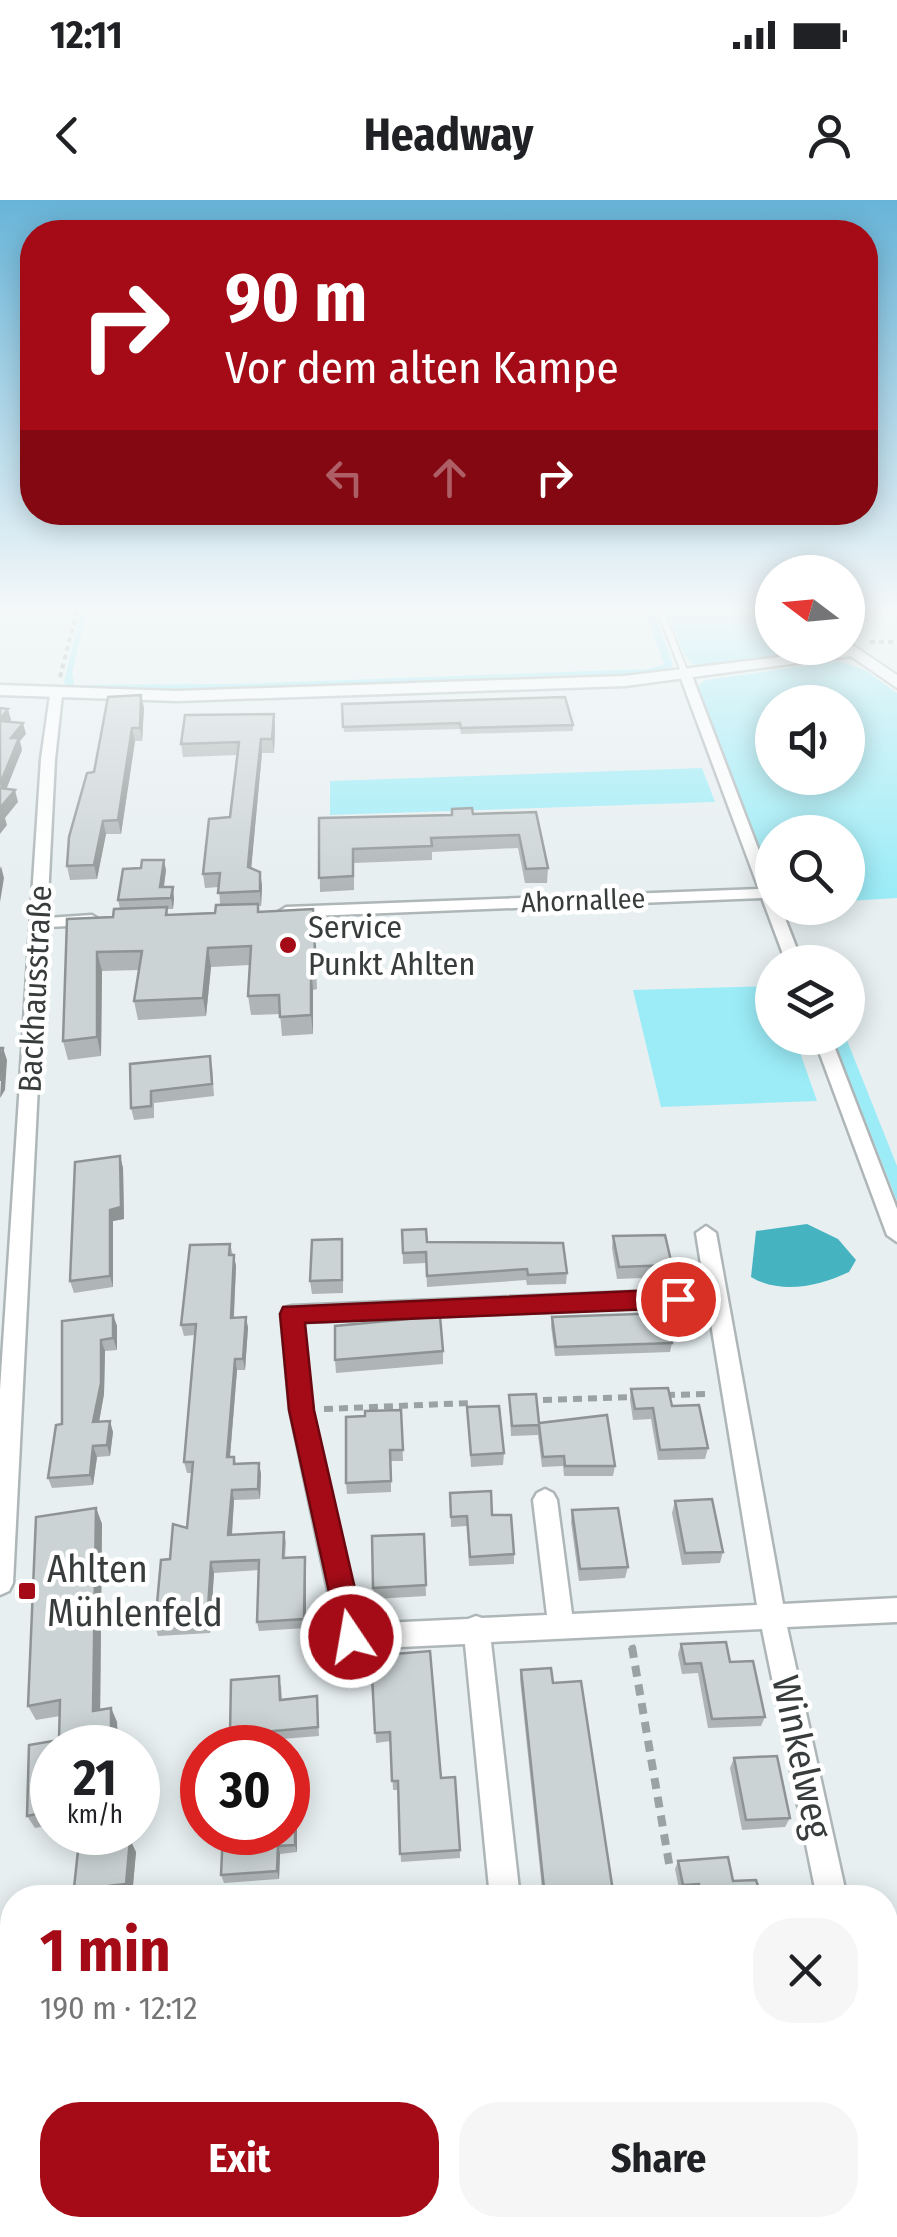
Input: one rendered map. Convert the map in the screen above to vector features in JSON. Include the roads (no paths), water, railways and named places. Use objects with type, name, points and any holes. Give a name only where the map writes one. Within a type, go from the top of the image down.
[{"type":"street","name":"Backhausstraße","points":[[0,1584],[56,702]]},
{"type":"street","points":[[696,702],[755,859]]},
{"type":"street","name":"Ahornallee","points":[[260,913],[755,902]]},
{"type":"street","points":[[40,922],[115,919]]},
{"type":"street","points":[[828,1055],[897,1235]]},
{"type":"street","name":"Winkelweg","points":[[706,1233],[730,1393],[772,1616],[829,1885]]},
{"type":"street","points":[[351,1637],[302,1410],[292,1314],[716,1297]]},
{"type":"street","points":[[545,1500],[562,1624]]},
{"type":"street","points":[[326,1663],[351,1637],[628,1620],[897,1610]]},
{"type":"street","points":[[476,1628],[503,1885]]},
{"type":"place","name":"Service Punkt Ahlten","points":[[288,945]]},
{"type":"place","name":"Ahlten Mühlenfeld","points":[[27,1591]]}]
